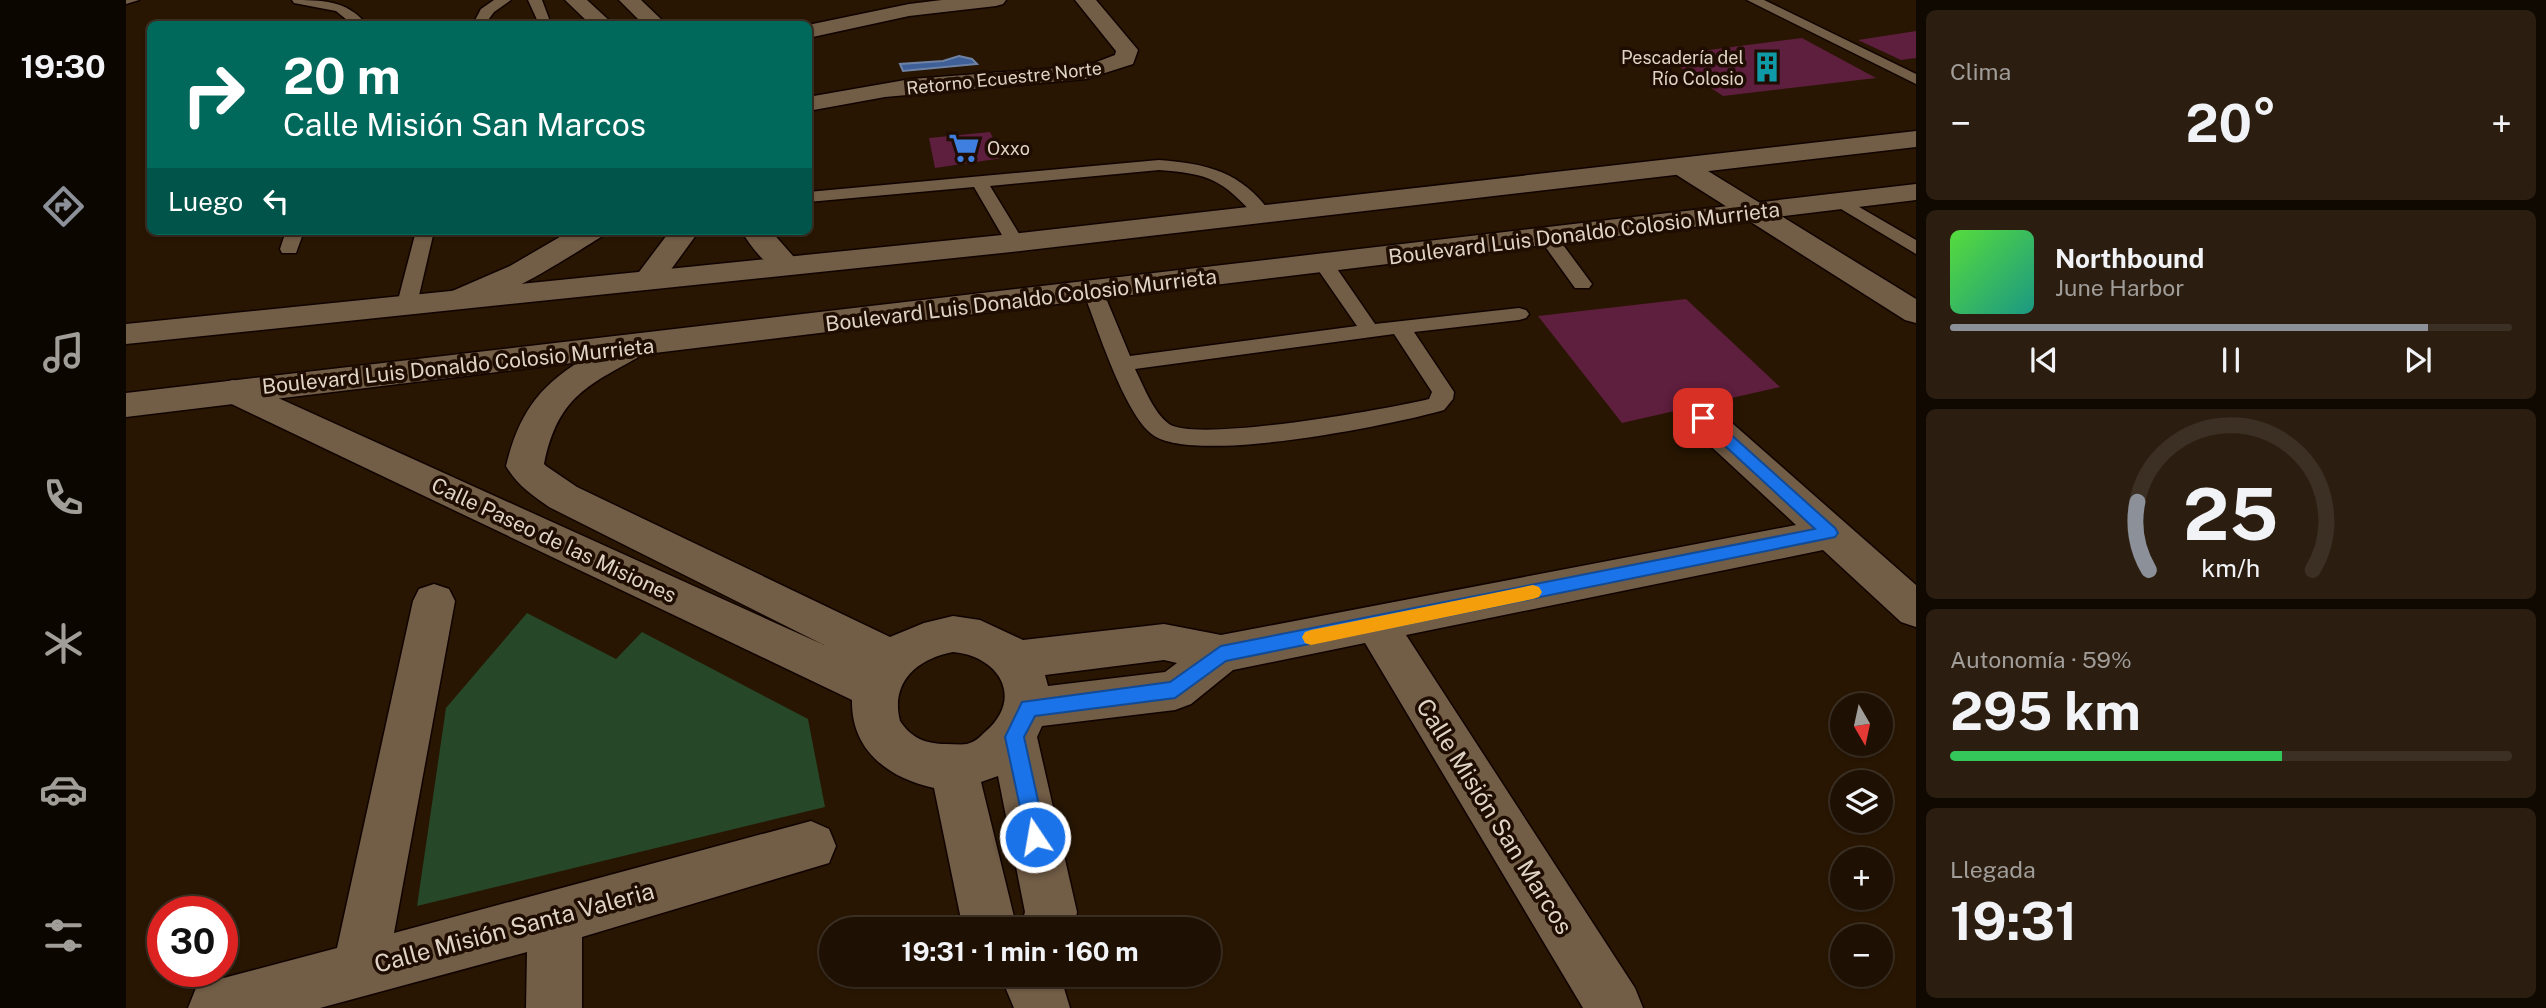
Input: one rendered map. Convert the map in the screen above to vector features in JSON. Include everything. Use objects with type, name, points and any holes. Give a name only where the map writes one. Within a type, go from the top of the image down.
[{"type":"street","points":[[575,0],[599,21]]},
{"type":"street","points":[[629,0],[652,21]]},
{"type":"street","points":[[812,31],[909,10],[996,0]]},
{"type":"street","name":"Retorno Ecuestre Norte","points":[[812,103],[853,93],[1055,75],[1112,66],[1125,59],[1127,50],[1085,0]]},
{"type":"street","points":[[126,334],[1015,242],[1916,139]]},
{"type":"street","points":[[1681,166],[1916,313]]},
{"type":"street","name":"Boulevard Luis Donaldo Colosio Murrieta","points":[[126,405],[1754,214],[1916,192]]},
{"type":"street","points":[[461,299],[521,272],[584,235]]},
{"type":"street","points":[[649,279],[682,235]]},
{"type":"street","points":[[759,235],[786,265]]},
{"type":"street","points":[[126,348],[238,322]]},
{"type":"street","name":"Calle Paseo de las Misiones","points":[[634,346],[569,383],[543,411],[529,441],[525,466],[533,476],[563,498],[885,674]]},
{"type":"street","name":"Calle Paseo de las Misiones","points":[[233,391],[885,674]]},
{"type":"street","points":[[1703,418],[1916,610]]},
{"type":"street","points":[[1014,660],[1164,642],[1221,654],[1830,533]]},
{"type":"street","points":[[360,968],[434,601]]},
{"type":"street","name":"Calle Misión San Marcos","points":[[1375,623],[1615,1008]]},
{"type":"street","points":[[1050,917],[1022,723],[1027,688],[1014,660],[996,645],[979,637],[953,634],[930,638],[907,648],[885,674],[874,713],[879,729],[893,748],[913,762],[954,769],[972,766],[997,753],[1022,723],[1175,690],[1221,654]]},
{"type":"street","points":[[954,769],[987,917]]},
{"type":"street","name":"Calle Misión Santa Valeria","points":[[216,1008],[555,918],[811,846]]},
{"type":"street","points":[[554,1008],[555,918]]},
{"type":"lane","points":[[126,0],[132,0]]},
{"type":"lane","points":[[299,0],[325,2],[353,15],[357,21]]},
{"type":"lane","points":[[480,21],[482,15],[504,0]]},
{"type":"lane","points":[[535,0],[544,21]]},
{"type":"lane","points":[[1754,0],[1916,79]]},
{"type":"lane","points":[[812,197],[1159,165],[1204,169],[1228,179],[1262,213]]},
{"type":"lane","points":[[979,181],[1015,242]]},
{"type":"lane","points":[[1842,202],[1916,248]]},
{"type":"lane","points":[[407,304],[424,235]]},
{"type":"lane","points":[[1548,238],[1582,284]]},
{"type":"lane","points":[[1324,264],[1370,331]]},
{"type":"lane","points":[[1093,291],[1124,364],[1150,415],[1163,430],[1179,438],[1208,438],[1360,421],[1423,408],[1442,400],[1443,392],[1400,327]]},
{"type":"lane","points":[[1124,364],[1519,314]]},
{"type":"green space","points":[[527,613],[616,659],[642,632],[808,719],[825,807],[417,906],[446,708]]},
{"type":"water","points":[[959,56],[972,59],[977,64],[903,71],[900,64],[943,61]]},
{"type":"building","points":[[1916,31],[1916,58],[1901,60],[1858,40]]},
{"type":"building","name":"Pescadería del Río Colosio","points":[[1802,38],[1876,78],[1723,96],[1663,56]]},
{"type":"building","name":"Oxxo","points":[[990,132],[1003,158],[935,168],[929,138]]},
{"type":"building","points":[[1686,299],[1780,387],[1622,423],[1538,316]]},
{"type":"slow traffic","points":[[1311,637],[1533,592]]},
{"type":"place","name":"Pescadería del Río Colosio","points":[[1767,67]]},
{"type":"place","name":"Oxxo","points":[[964,148]]},
{"type":"route","points":[[1035,837],[1014,737],[1029,708],[1175,690],[1221,654],[1830,533],[1703,418]]}]
